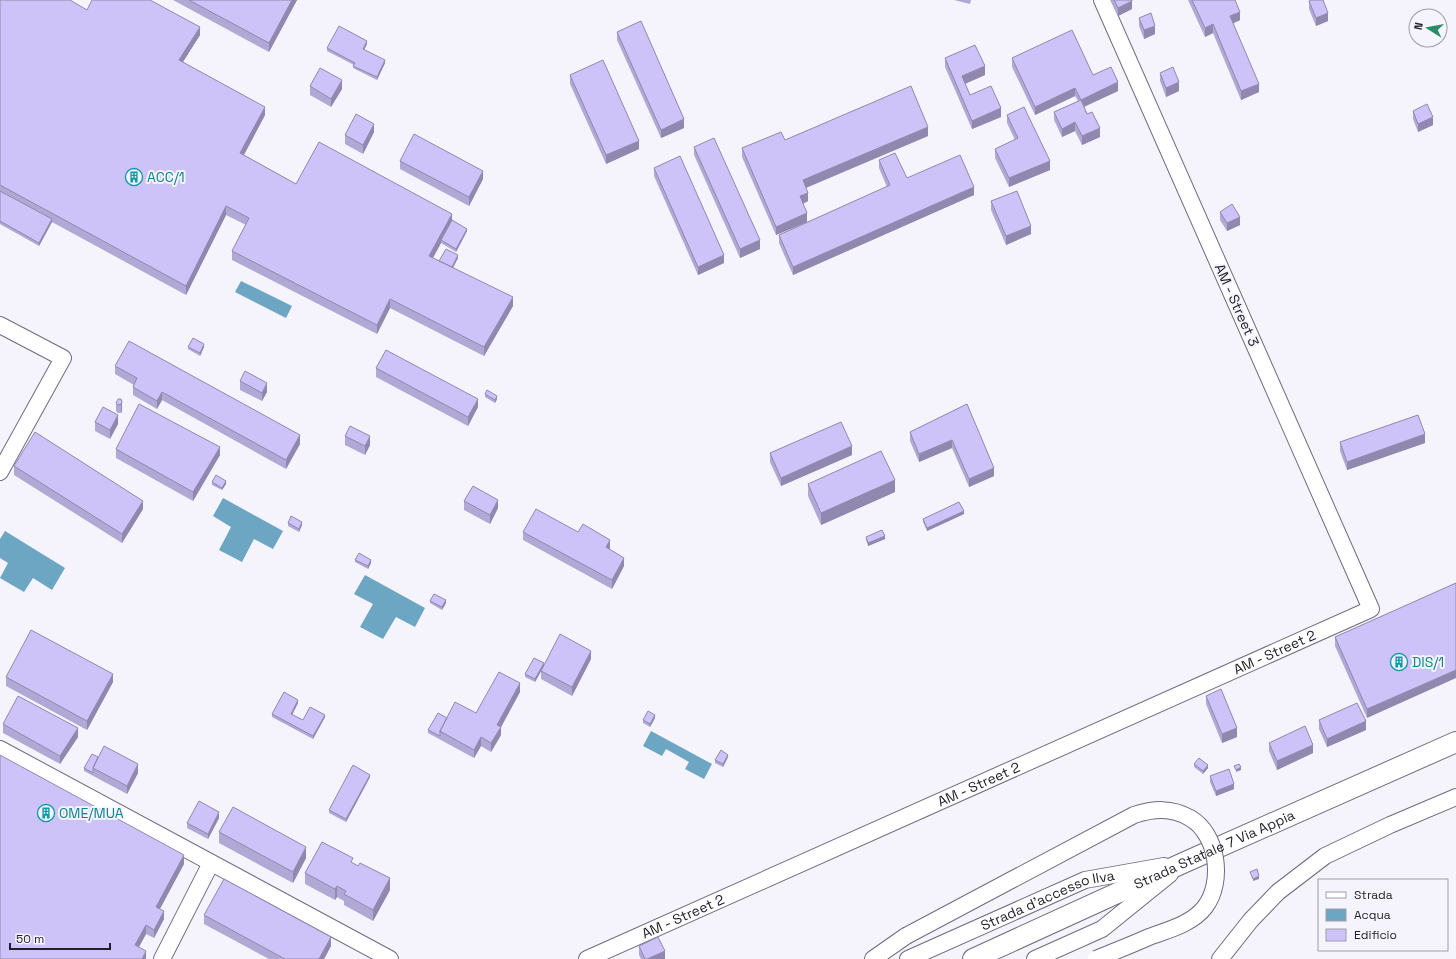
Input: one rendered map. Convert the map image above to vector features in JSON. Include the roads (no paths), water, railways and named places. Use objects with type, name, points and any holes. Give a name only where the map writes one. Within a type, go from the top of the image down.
[{"type":"main road","name":"Strada Statale 7 Via Appia","points":[[973,959],[1456,742]]},
{"type":"street","name":"AM - Street 3","points":[[1102,0],[1371,609]]},
{"type":"street","points":[[0,325],[63,358],[0,472]]},
{"type":"street","name":"AM - Street 2","points":[[587,959],[1371,609]]},
{"type":"street","points":[[0,749],[390,959]]},
{"type":"street","points":[[1220,959],[1251,920],[1278,892],[1325,856],[1390,825],[1456,797]]},
{"type":"street","points":[[873,959],[906,936],[1134,815],[1145,811],[1162,810],[1180,813],[1190,818],[1197,823],[1208,840],[1216,863],[1215,885],[1211,897],[1204,908],[1185,923],[1096,959]]},
{"type":"street","points":[[162,959],[211,863]]},
{"type":"street","points":[[1035,959],[1102,929],[1184,863]]},
{"type":"street","name":"Strada d'accesso Ilva","points":[[908,959],[1085,880],[1184,863]]},
{"type":"water","points":[[241,281],[292,306],[286,318],[235,292]]},
{"type":"water","points":[[223,498],[283,531],[273,549],[254,539],[242,562],[219,550],[231,527],[213,516]]},
{"type":"water","points":[[5,531],[65,568],[52,590],[33,578],[24,592],[0,578],[8,563],[0,558],[0,539]]},
{"type":"water","points":[[365,575],[425,608],[415,627],[396,617],[383,639],[360,627],[373,604],[354,594]]},
{"type":"water","points":[[651,731],[712,764],[704,779],[685,769],[689,762],[666,749],[662,756],[643,746]]},
{"type":"place","name":"ACC/1","points":[[134,177]]},
{"type":"place","name":"DIS/1","points":[[1399,662]]},
{"type":"place","name":"OME/MUA","points":[[46,813]]}]
